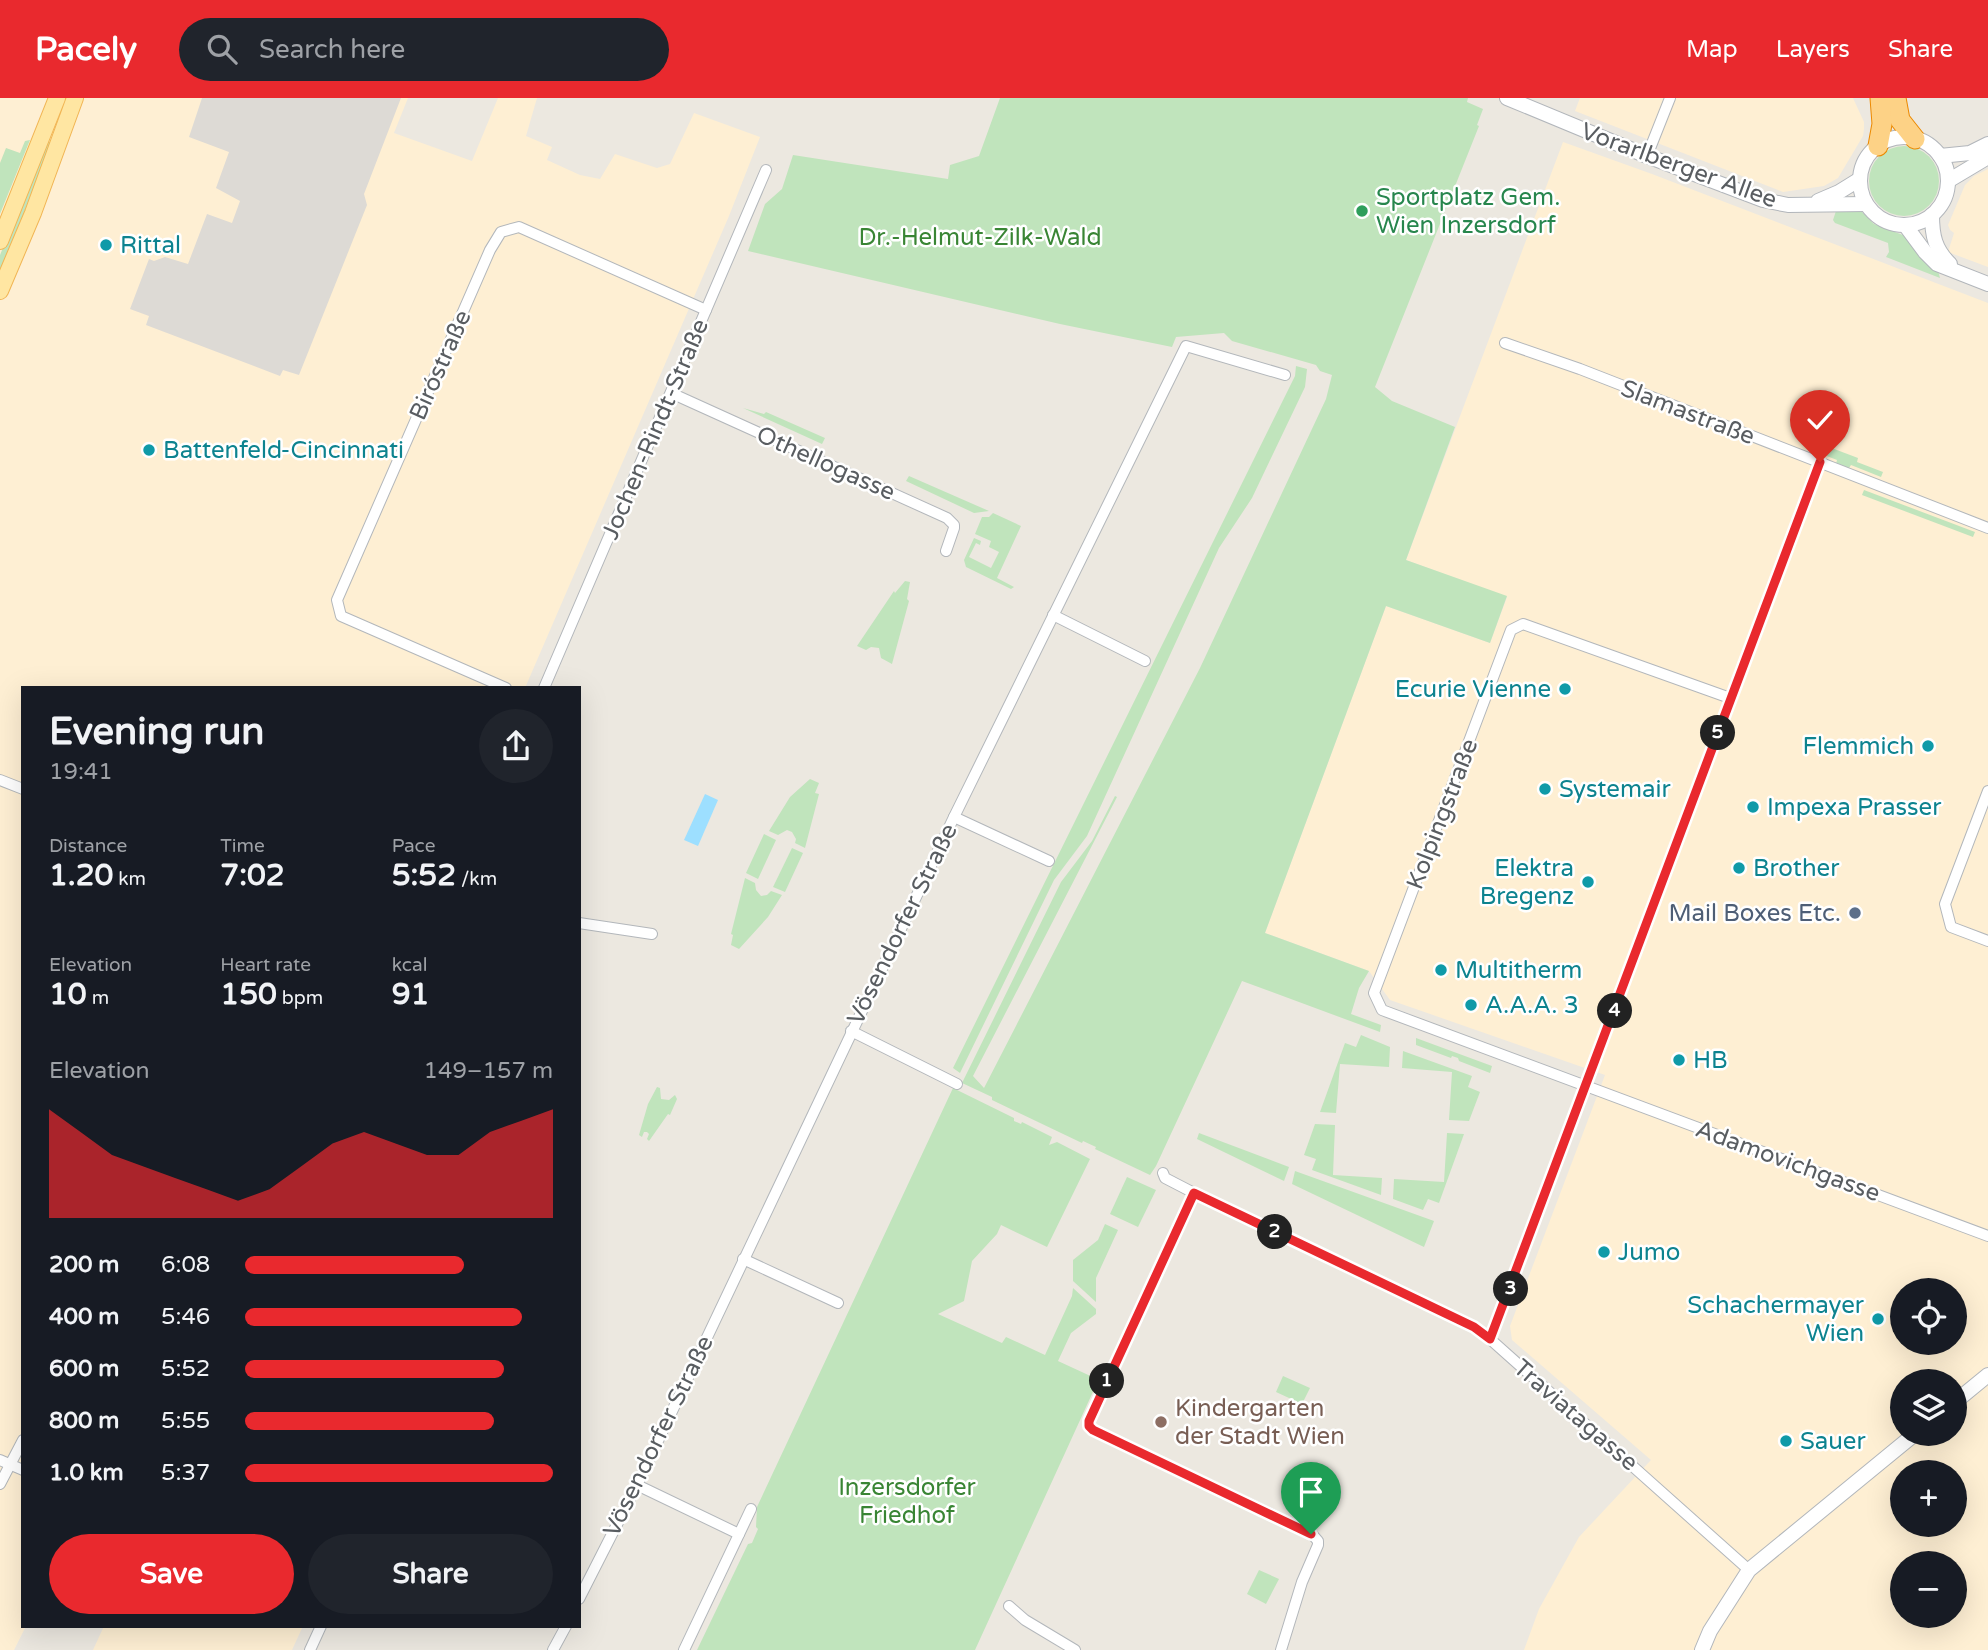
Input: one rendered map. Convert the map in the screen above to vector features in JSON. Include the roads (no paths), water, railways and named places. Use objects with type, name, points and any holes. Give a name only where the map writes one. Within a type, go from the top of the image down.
[{"type":"highway","points":[[1878,146],[1882,124],[1880,98]]},
{"type":"highway","points":[[1896,98],[1900,120],[1915,139]]},
{"type":"main road","points":[[0,241],[57,98]]},
{"type":"main road","points":[[0,291],[33,213],[75,98]]},
{"type":"main road","name":"Vorarlberger Allee","points":[[1507,98],[1763,200],[1788,205],[1866,204]]},
{"type":"main road","points":[[1891,139],[1915,139],[1929,145],[1940,156],[1948,181],[1945,195],[1932,215],[1917,223],[1890,223],[1877,216],[1866,204],[1861,192],[1862,167],[1868,155],[1891,139]]},
{"type":"main road","points":[[1940,156],[1961,155],[1988,144]]},
{"type":"main road","points":[[1948,181],[1988,157]]},
{"type":"main road","name":"Vorarlberger Allee","points":[[1814,203],[1860,179]]},
{"type":"main road","points":[[1932,215],[1933,235],[1938,251],[1959,272]]},
{"type":"main road","points":[[1905,225],[1937,264],[1988,284]]},
{"type":"main road","points":[[1967,1392],[1988,1374]]},
{"type":"main road","points":[[1702,1650],[1710,1630],[1749,1570],[1900,1446]]},
{"type":"street","points":[[1647,156],[1670,98]]},
{"type":"street","name":"Jochen-Rindt-Straße","points":[[545,686],[766,170]]},
{"type":"street","name":"Biróstraße","points":[[501,686],[341,616],[337,600],[490,250],[501,232],[519,227],[706,310]]},
{"type":"street","name":"Slamastraße","points":[[1505,343],[1580,369],[1988,528]]},
{"type":"street","name":"Vösendorfer Straße","points":[[581,1595],[637,1485],[954,817],[1186,346],[1285,375]]},
{"type":"street","name":"Othellogasse","points":[[671,393],[947,518],[954,528],[946,551]]},
{"type":"street","points":[[1490,1339],[1820,462]]},
{"type":"street","points":[[1054,615],[1145,661]]},
{"type":"street","name":"Kolpingstraße","points":[[1587,1086],[1382,1010],[1374,993],[1511,630],[1523,624],[1730,698]]},
{"type":"street","points":[[0,780],[21,788]]},
{"type":"street","points":[[1988,790],[1945,904],[1951,927],[1988,941]]},
{"type":"street","points":[[954,817],[1049,861]]},
{"type":"street","points":[[581,923],[652,934]]},
{"type":"street","points":[[851,1031],[957,1084]]},
{"type":"street","name":"Adamovichgasse","points":[[1587,1086],[1988,1236]]},
{"type":"street","name":"Traviatagasse","points":[[1163,1173],[1165,1178],[1194,1193],[1474,1327],[1749,1570]]},
{"type":"street","points":[[1194,1193],[1089,1426],[1311,1534],[1318,1541],[1281,1650]]},
{"type":"street","points":[[743,1259],[838,1303]]},
{"type":"street","points":[[0,1484],[5,1462],[21,1442]]},
{"type":"street","points":[[5,1462],[21,1470]]},
{"type":"street","points":[[637,1485],[739,1534]]},
{"type":"street","points":[[684,1650],[751,1509]]},
{"type":"street","points":[[1009,1606],[1025,1620],[1075,1650]]},
{"type":"street","points":[[310,1650],[320,1628]]},
{"type":"street","points":[[553,1650],[565,1628]]},
{"type":"water","points":[[705,794],[718,800],[698,846],[684,840]]},
{"type":"place","name":"Sportplatz Gem. Wien Inzersdorf","points":[[1362,211]]},
{"type":"place","name":"Rittal","points":[[106,245]]},
{"type":"place","name":"Battenfeld-Cincinnati","points":[[149,450]]},
{"type":"place","name":"Ecurie Vienne","points":[[1565,689]]},
{"type":"place","name":"Flemmich","points":[[1928,746]]},
{"type":"place","name":"Systemair","points":[[1545,789]]},
{"type":"place","name":"Impexa Prasser","points":[[1753,807]]},
{"type":"place","name":"Brother","points":[[1739,868]]},
{"type":"place","name":"Elektra Bregenz","points":[[1588,882]]},
{"type":"place","name":"Mail Boxes Etc.","points":[[1855,913]]},
{"type":"place","name":"Multitherm","points":[[1441,970]]},
{"type":"place","name":"A.A.A. 3","points":[[1471,1005]]},
{"type":"place","name":"HB","points":[[1679,1060]]},
{"type":"place","name":"Jumo","points":[[1604,1252]]},
{"type":"place","name":"Schachermayer Wien","points":[[1878,1319]]},
{"type":"place","name":"Kindergarten der Stadt Wien","points":[[1161,1422]]},
{"type":"place","name":"Sauer","points":[[1786,1441]]},
{"type":"park label","name":"Dr.-Helmut-Zilk-Wald","points":[[980,237]]},
{"type":"park label","name":"Inzersdorfer Friedhof","points":[[907,1501]]}]
